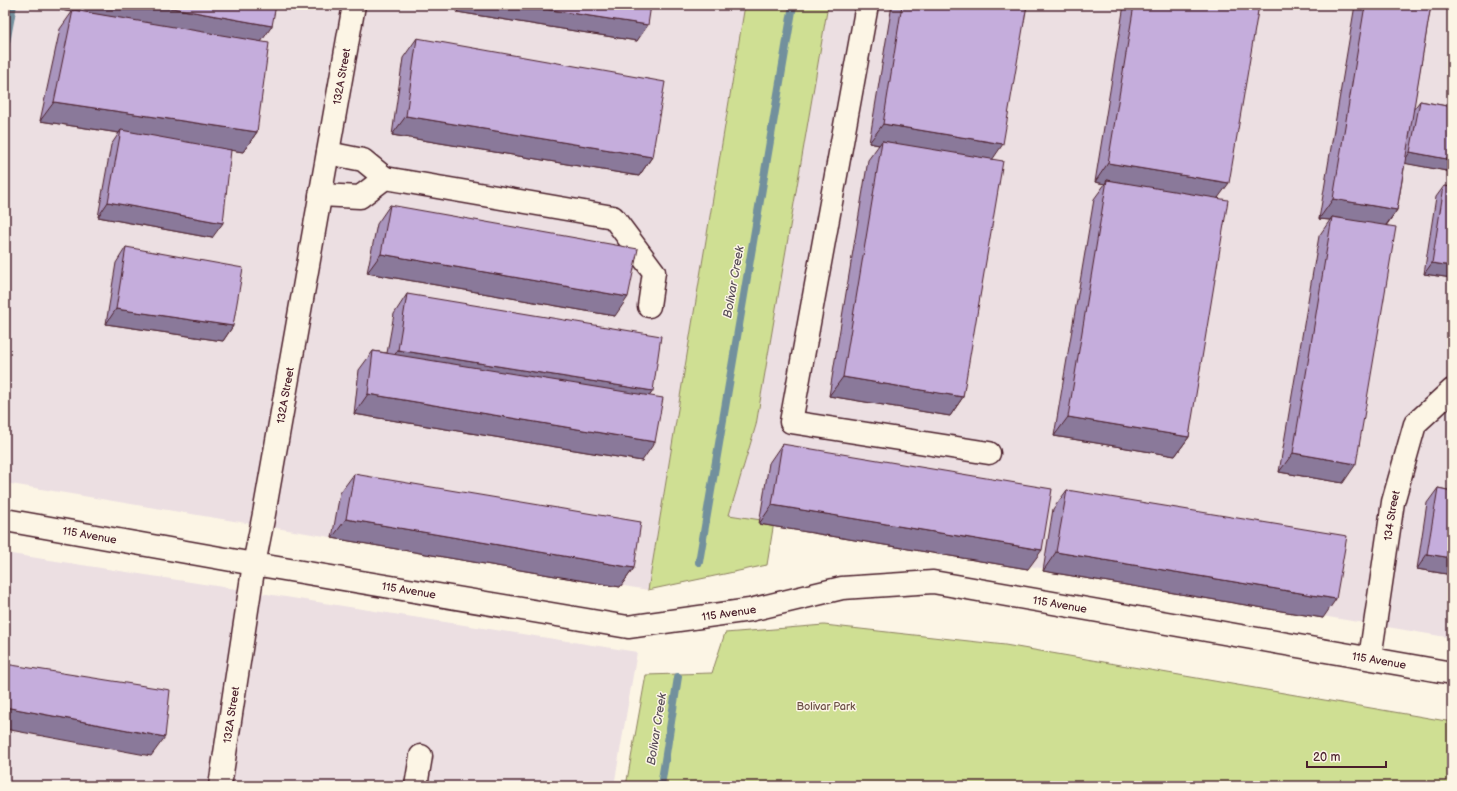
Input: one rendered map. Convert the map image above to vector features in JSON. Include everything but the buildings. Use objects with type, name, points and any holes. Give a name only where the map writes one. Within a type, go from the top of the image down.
[{"type":"street","name":"132A Street","points":[[220,786],[254,564],[266,506],[354,5]]},
{"type":"street","points":[[867,5],[791,422],[989,453]]},
{"type":"street","points":[[328,153],[363,160],[385,178],[613,217],[654,272],[649,306]]},
{"type":"street","points":[[320,195],[360,197],[385,178]]},
{"type":"street","name":"134 Street","points":[[1370,658],[1393,502],[1415,424],[1452,390]]},
{"type":"street","name":"115 Avenue","points":[[5,520],[254,564],[628,627],[750,610],[842,588],[933,582],[1452,673]]},
{"type":"street","points":[[416,786],[421,756]]},
{"type":"shaded area","points":[[10,5],[745,5],[648,590],[5,483],[5,37]]},
{"type":"shaded area","points":[[828,5],[1452,5],[1452,638],[729,515],[756,425]]},
{"type":"shaded area","points":[[5,553],[637,652],[614,786],[5,786]]},
{"type":"green space","points":[[745,5],[828,5],[756,425],[729,515],[774,522],[767,565],[648,590]]},
{"type":"green space","name":"Bolivar Park","points":[[824,625],[1005,645],[1452,722],[1452,786],[626,786],[646,675],[712,673],[725,633]]},
{"type":"waterway","points":[[5,48],[13,5]]},
{"type":"waterway","name":"Bolivar Creek","points":[[699,562],[793,5]]},
{"type":"waterway","name":"Bolivar Creek","points":[[661,786],[678,677]]}]
